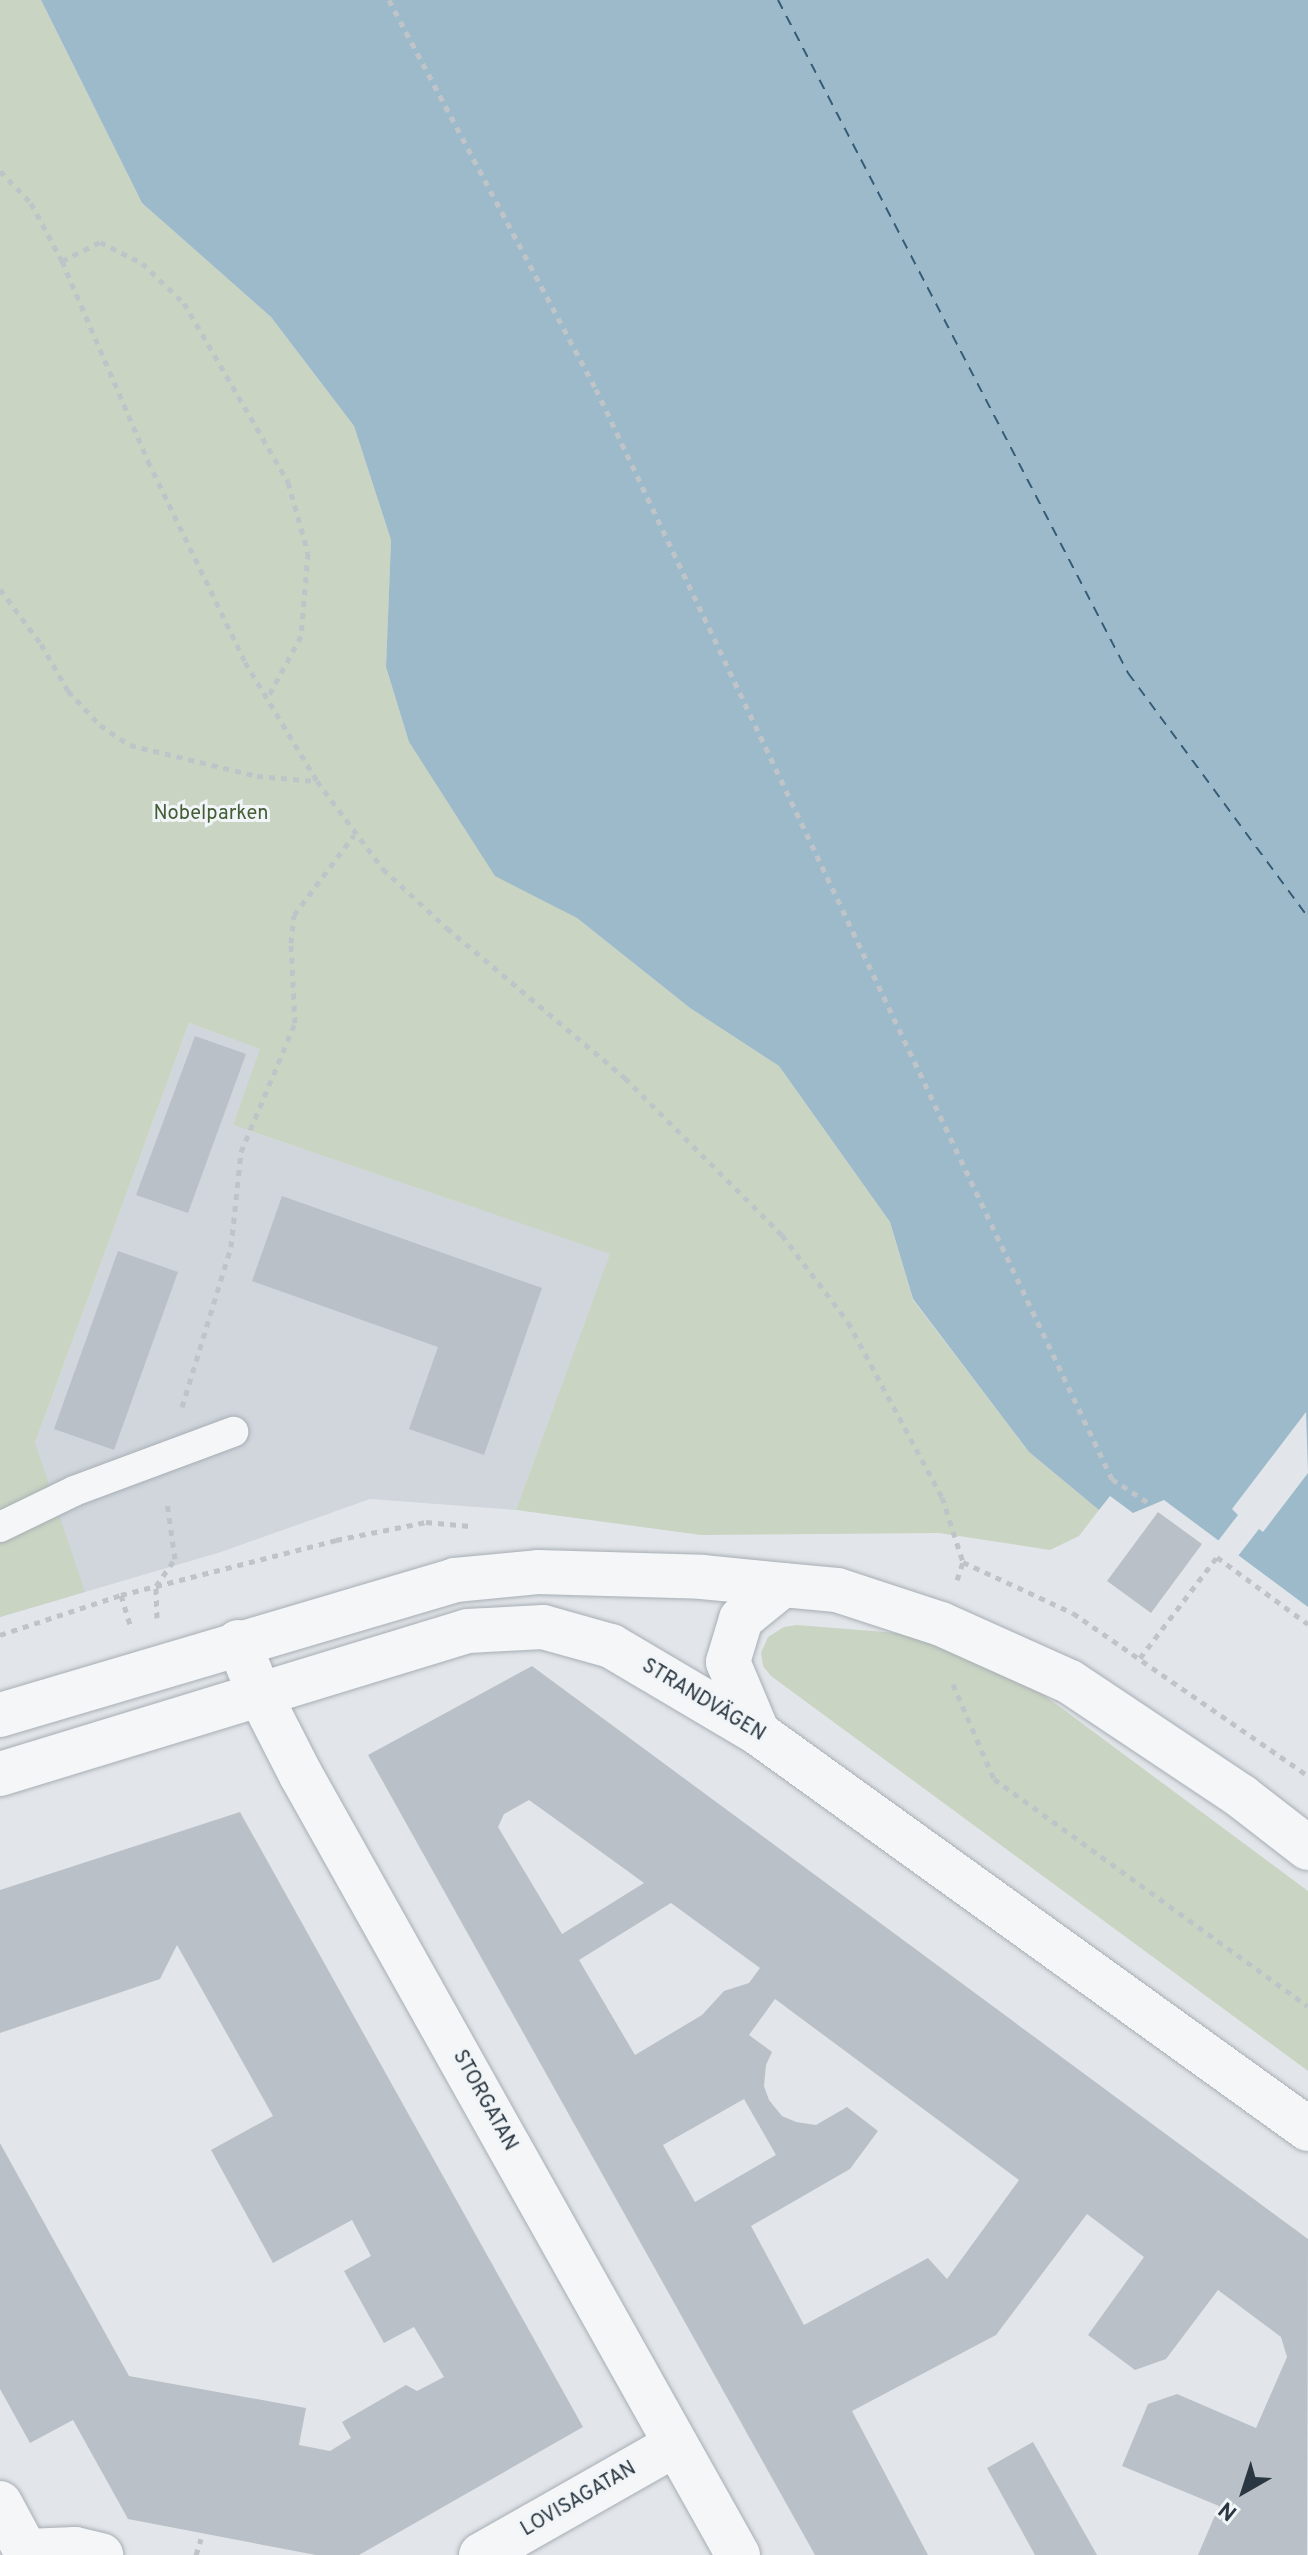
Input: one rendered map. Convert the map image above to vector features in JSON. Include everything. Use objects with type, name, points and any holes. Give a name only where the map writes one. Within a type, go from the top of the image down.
[{"type":"street","points":[[0,1715],[455,1580],[538,1572],[702,1577],[837,1590],[941,1624],[1070,1682],[1241,1796],[1308,1848]]},
{"type":"street","points":[[758,1733],[728,1662],[741,1619],[783,1585]]},
{"type":"street","name":"STRANDVÄGEN","points":[[0,1774],[468,1631],[543,1627],[611,1646],[758,1733],[1308,2129]]},
{"type":"street","name":"STORGATAN","points":[[238,1642],[294,1763],[738,2555]]},
{"type":"street","name":"LOVISAGATAN","points":[[481,2555],[676,2444]]},
{"type":"street","points":[[0,2503],[27,2553],[75,2549],[101,2555]]},
{"type":"lane","points":[[0,1527],[74,1491],[233,1432]]},
{"type":"path","points":[[389,0],[596,389],[1112,1479],[1152,1505]]},
{"type":"path","points":[[0,171],[31,203],[62,261],[148,461],[245,662],[317,781],[354,835],[383,869],[447,928],[625,1078],[782,1235],[848,1322],[942,1497],[963,1562],[1073,1613],[1308,1776]]},
{"type":"path","points":[[62,261],[100,242],[142,263],[184,303],[288,482],[308,553],[301,636],[267,699]]},
{"type":"path","points":[[0,589],[41,644],[68,691],[100,725],[130,745],[257,776],[317,781]]},
{"type":"path","points":[[158,1630],[156,1586],[175,1559],[166,1500],[181,1449],[183,1403],[231,1247],[241,1152],[295,1023],[291,943],[294,915],[354,835]]},
{"type":"path","points":[[1140,1658],[1217,1557],[1308,1624]]},
{"type":"path","points":[[941,1624],[938,1649],[994,1779],[1308,2006]]},
{"type":"path","points":[[196,2555],[201,2539]]},
{"type":"shaded area","points":[[189,1023],[261,1049],[233,1125],[611,1254],[516,1510],[370,1499],[221,1552],[0,1617],[35,1443]]},
{"type":"green space","name":"Nobelparken","points":[[0,0],[41,0],[142,203],[271,317],[354,426],[391,540],[386,667],[409,742],[495,875],[577,918],[690,1008],[779,1066],[890,1222],[913,1300],[1029,1452],[1099,1510],[1079,1536],[1050,1550],[939,1533],[701,1535],[516,1510],[610,1254],[233,1125],[260,1049],[189,1023],[35,1443],[85,1592],[0,1617]]},
{"type":"green space","points":[[797,1625],[922,1635],[1025,1681],[1308,1891],[1308,2071],[771,1676],[763,1666],[761,1653],[768,1637],[784,1627]]},
{"type":"water","points":[[41,0],[1308,0],[1308,1607],[1164,1500],[1133,1513],[1110,1496],[1099,1510],[1029,1452],[913,1299],[890,1222],[779,1066],[690,1008],[577,918],[495,876],[409,742],[386,667],[391,540],[354,426],[271,317],[142,203]]},
{"type":"pier","points":[[1306,1412],[1308,1473],[1263,1532],[1259,1529],[1238,1556],[1218,1541],[1238,1515],[1232,1509]]},
{"type":"building","points":[[195,1036],[246,1054],[188,1213],[136,1195]]},
{"type":"building","points":[[282,1196],[542,1288],[484,1455],[409,1429],[438,1347],[252,1281]]},
{"type":"building","points":[[118,1251],[178,1272],[114,1450],[54,1429]]},
{"type":"building","points":[[1158,1512],[1202,1544],[1151,1613],[1107,1581]]},
{"type":"building","points":[[532,1666],[1308,2239],[1307,2555],[1198,2555],[1219,2506],[1122,2466],[1148,2404],[1177,2394],[1256,2428],[1287,2357],[1281,2337],[1218,2290],[1166,2359],[1135,2370],[1088,2335],[1144,2257],[1087,2214],[996,2335],[852,2411],[928,2555],[815,2555],[368,1755]],"holes":[[[529,1800],[644,1883],[562,1934],[498,1827],[504,1814]],[[671,1903],[760,1968],[749,1983],[724,1991],[702,2015],[635,2055],[579,1960]],[[775,1999],[1019,2180],[947,2279],[928,2258],[804,2325],[751,2226],[850,2169],[878,2131],[847,2107],[816,2125],[782,2116],[769,2100],[764,2086],[766,2065],[772,2052],[749,2035]],[[744,2099],[776,2155],[695,2202],[663,2145]]]},
{"type":"building","points":[[240,1812],[583,2427],[359,2555],[316,2555],[128,2519],[73,2420],[30,2443],[0,2389],[0,2143],[129,2376],[306,2408],[299,2445],[330,2451],[351,2438],[342,2422],[406,2385],[417,2391],[444,2377],[414,2327],[384,2343],[344,2271],[371,2256],[352,2220],[273,2263],[211,2150],[273,2116],[177,1945],[160,1979],[0,2033],[0,1890]]},
{"type":"building","points":[[1033,2442],[1097,2555],[1035,2555],[987,2468]]},
{"type":"ferry route","points":[[778,0],[1128,673],[1308,917]]}]
